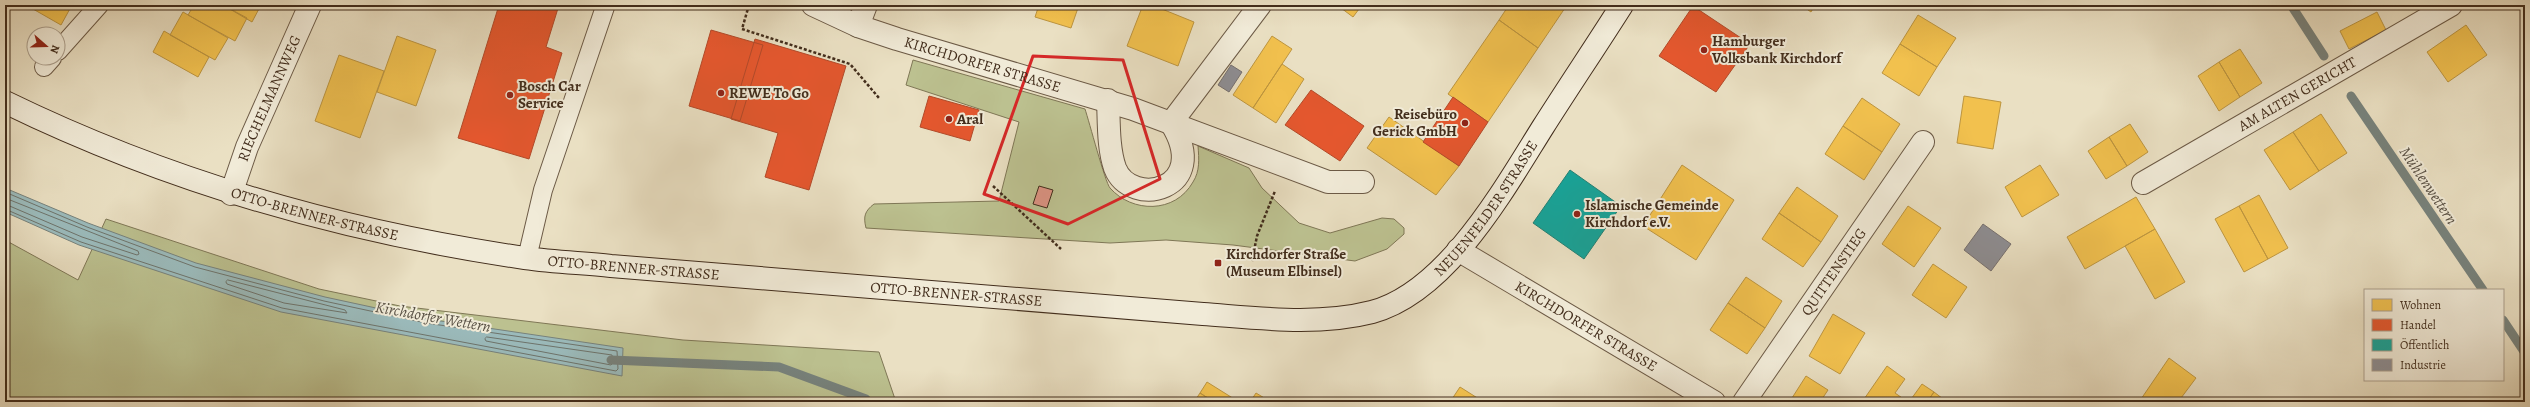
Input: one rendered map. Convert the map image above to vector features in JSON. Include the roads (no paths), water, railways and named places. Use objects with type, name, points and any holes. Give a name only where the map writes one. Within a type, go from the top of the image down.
[{"type":"street","name":"RIECHELMANNWEG","points":[[231,194],[247,147],[310,5]]},
{"type":"street","name":"KIRCHDORFER STRASSE","points":[[813,5],[858,26],[1108,100],[1328,182],[1362,182]]},
{"type":"street","points":[[858,26],[866,5]]},
{"type":"street","points":[[1108,100],[1112,156],[1116,169],[1122,178],[1142,188],[1161,188],[1174,181],[1181,171],[1183,158],[1181,139],[1171,123],[1260,5]]},
{"type":"street","name":"NEUENFELDER STRASSE","points":[[1285,319],[1343,316],[1384,307],[1424,283],[1458,250],[1499,196],[1622,5]]},
{"type":"street","name":"AM ALTEN GERICHT","points":[[2143,183],[2451,5]]},
{"type":"street","name":"OTTO-BRENNER-STRASSE","points":[[5,102],[123,154],[231,194],[319,218],[400,236],[527,258],[1077,304],[1285,319]]},
{"type":"street","name":"QUITTENSTIEG","points":[[1744,402],[1923,142]]},
{"type":"street","name":"KIRCHDORFER STRASSE","points":[[1458,250],[1714,402]]},
{"type":"lane","points":[[66,42],[99,5]]},
{"type":"lane","points":[[527,258],[543,190],[605,7],[603,5]]},
{"type":"water","points":[[5,188],[88,223],[196,263],[325,297],[427,319],[623,348],[622,376],[281,312],[79,245],[5,212]]},
{"type":"waterway","name":"Mühlenwettern","points":[[2291,5],[2324,56]]},
{"type":"waterway","name":"Mühlenwettern","points":[[2351,96],[2482,289]]},
{"type":"waterway","name":"Mühlenwettern","points":[[2504,322],[2525,353]]},
{"type":"waterway","name":"Kirchdorfer Wettern","points":[[611,360],[779,367],[866,399],[868,402]]},
{"type":"place","name":"Hamburger Volksbank Kirchdorf","points":[[1704,50]]},
{"type":"place","name":"REWE To Go","points":[[721,93]]},
{"type":"place","name":"Bosch Car Service","points":[[510,95]]},
{"type":"place","name":"Aral","points":[[949,119]]},
{"type":"place","name":"Reisebüro Gerick GmbH","points":[[1465,123]]},
{"type":"place","name":"Islamische Gemeinde Kirchdorf e.V.","points":[[1577,214]]},
{"type":"place","name":"Kirchdorfer Straße (Museum Elbinsel)","points":[[1218,263]]}]
